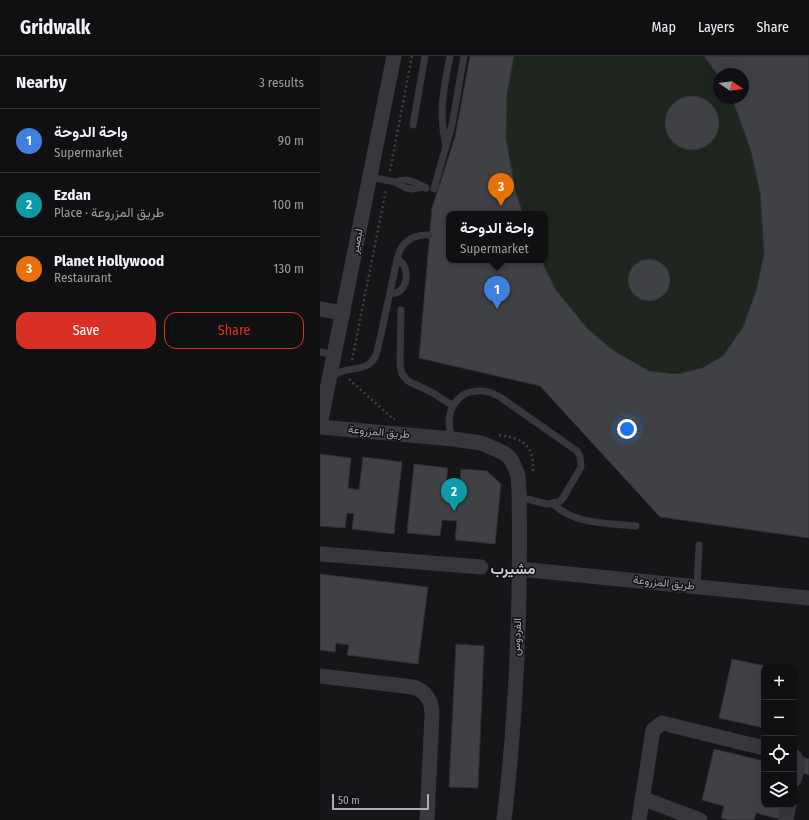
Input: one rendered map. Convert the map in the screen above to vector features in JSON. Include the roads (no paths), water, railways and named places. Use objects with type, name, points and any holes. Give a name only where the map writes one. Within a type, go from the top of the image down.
[{"type":"street","name":"لبصير","points":[[320,426],[330,379],[327,354],[343,314],[394,56]]},
{"type":"street","points":[[320,309],[343,314]]},
{"type":"street","name":"طريق المزروعة","points":[[320,426],[481,443],[500,451],[507,456]]},
{"type":"street","name":"الفردوس","points":[[504,820],[514,708],[519,569],[525,499],[518,475],[512,461],[507,456]]},
{"type":"street","points":[[320,554],[481,567]]},
{"type":"street","name":"طريق المزروعة","points":[[519,569],[809,598]]},
{"type":"street","points":[[320,676],[413,687],[419,689],[428,697],[432,714],[427,820]]},
{"type":"street","points":[[639,820],[644,799],[653,730],[662,723],[761,747]]},
{"type":"street","points":[[644,799],[700,820]]},
{"type":"street","points":[[786,820],[788,808]]},
{"type":"lane","points":[[413,125],[425,56]]},
{"type":"lane","points":[[447,147],[442,124],[442,102],[450,56]]},
{"type":"lane","points":[[370,176],[391,181],[410,180],[424,187],[435,190],[457,103],[464,56]]},
{"type":"lane","points":[[330,379],[334,375],[368,366],[375,358],[400,249],[408,240],[418,235],[429,235]]},
{"type":"lane","points":[[390,293],[394,294],[401,292],[405,286],[406,271],[404,265],[397,260]]},
{"type":"lane","points":[[401,310],[400,365],[402,374],[408,381],[433,393],[453,406]]},
{"type":"lane","points":[[453,439],[448,427],[450,413],[453,406],[462,396],[468,393],[482,391],[500,397],[577,451],[582,461],[579,472],[563,498],[553,504],[525,499]]},
{"type":"lane","points":[[553,504],[567,515],[575,518],[592,522],[636,526]]},
{"type":"lane","points":[[696,587],[699,545]]},
{"type":"place","name":"Planet Hollywood","points":[[501,206]]},
{"type":"place","name":"واحة الدوحة","points":[[497,309]]},
{"type":"place","name":"Ezdan","points":[[454,511]]},
{"type":"district","name":"مشيرب","points":[[513,569]]}]
